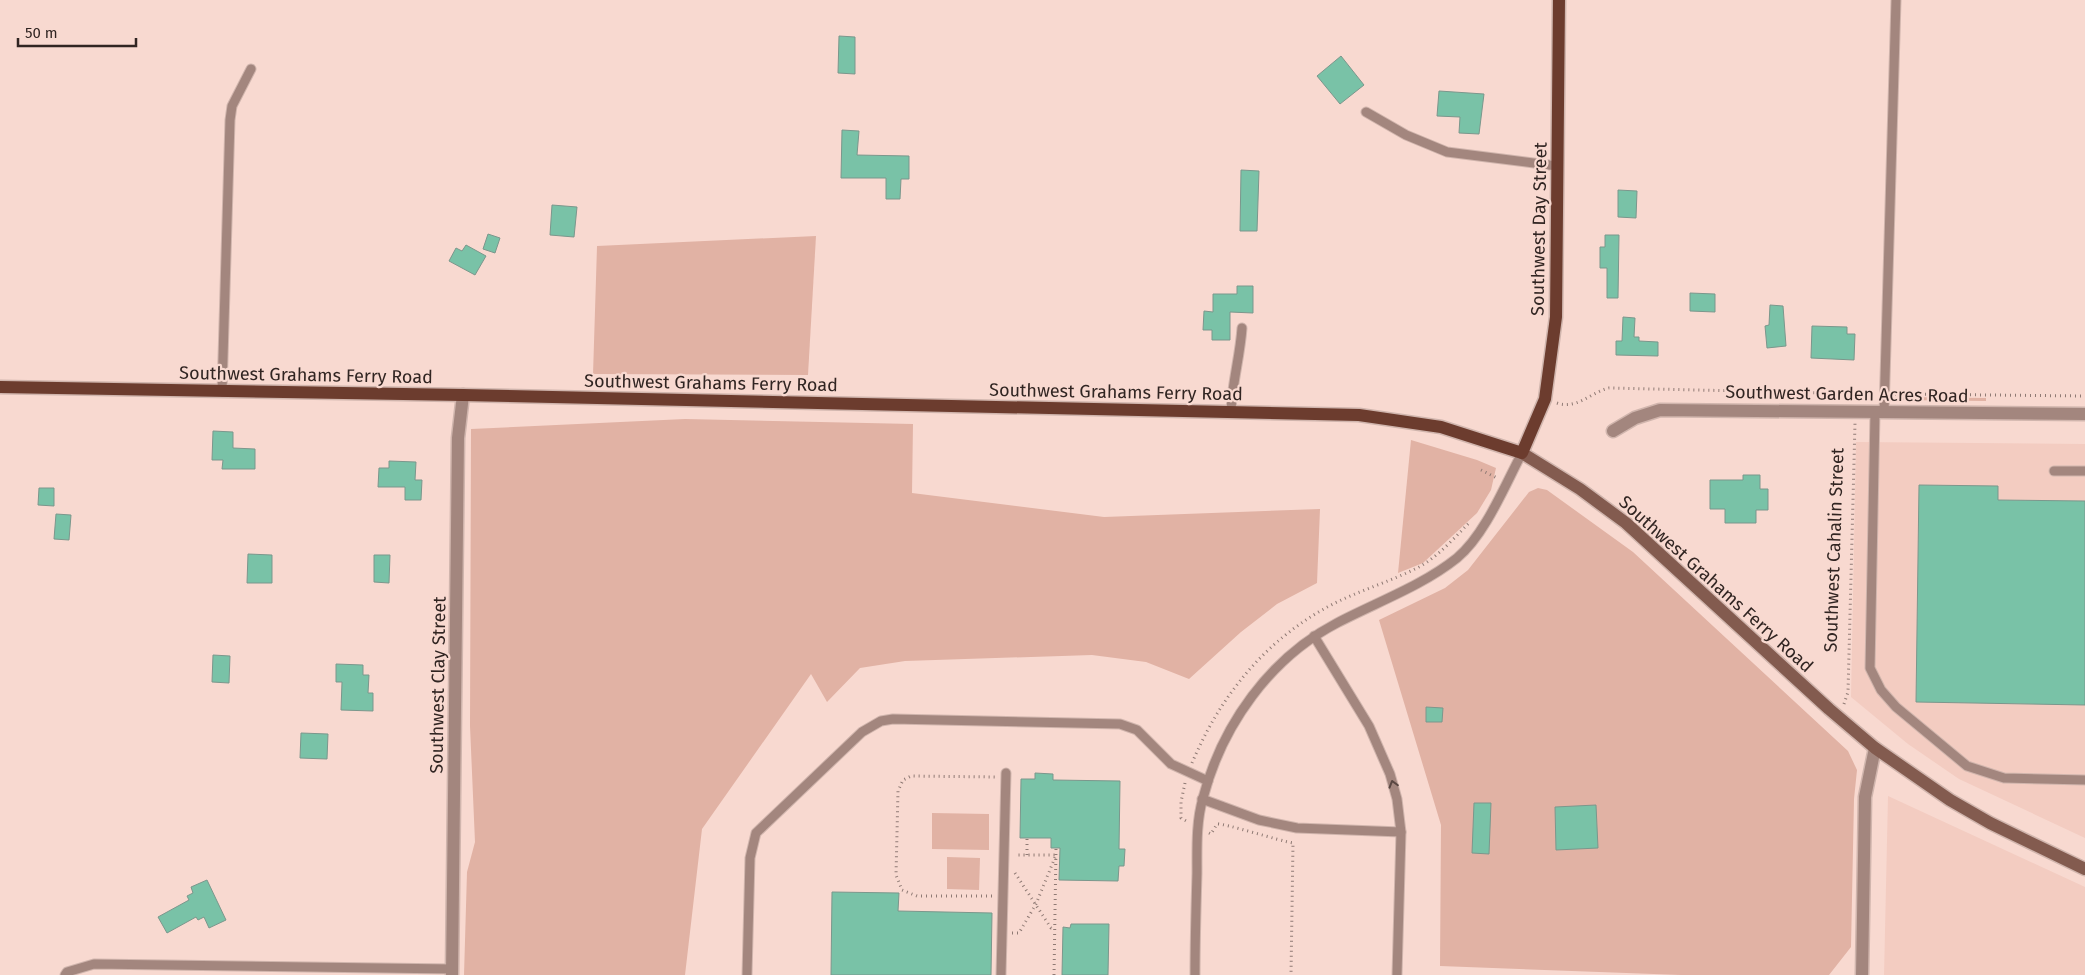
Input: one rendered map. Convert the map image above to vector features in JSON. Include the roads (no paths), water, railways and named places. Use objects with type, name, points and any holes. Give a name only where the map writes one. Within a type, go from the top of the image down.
[{"type":"main road","name":"Southwest Day Street","points":[[1522,452],[1545,399],[1556,317],[1559,0]]},
{"type":"main road","name":"Southwest Grahams Ferry Road","points":[[0,388],[463,395],[1231,412],[1386,418],[1441,427],[1522,452],[1580,489],[1626,523],[1839,718],[1875,748],[1918,779],[1974,814],[2085,870]]},
{"type":"street","name":"Southwest Clay Street","points":[[452,972],[458,438],[463,395]]},
{"type":"street","name":"Southwest Garden Acres Road","points":[[1613,432],[1635,418],[1660,410],[2085,414]]},
{"type":"street","points":[[1862,975],[1865,797],[1875,748]]},
{"type":"lane","points":[[1896,0],[1870,668],[1873,677],[1896,707],[1967,766],[2004,778],[2085,780]]},
{"type":"lane","points":[[222,392],[230,120],[232,106],[251,69]]},
{"type":"lane","points":[[1366,112],[1406,135],[1447,152],[1557,166]]},
{"type":"lane","points":[[1231,412],[1232,384],[1239,360],[1242,328]]},
{"type":"lane","points":[[1195,975],[1198,827],[1202,799],[1227,736],[1259,686],[1288,656],[1314,636],[1432,575],[1458,557],[1485,524],[1522,452]]},
{"type":"lane","points":[[2054,471],[2085,471]]},
{"type":"lane","points":[[1314,636],[1369,726],[1381,750],[1397,799],[1401,832],[1398,975]]},
{"type":"lane","points":[[747,975],[750,858],[756,833],[862,732],[881,721],[893,719],[1120,724],[1137,730],[1167,760],[1188,773],[1208,781]]},
{"type":"lane","points":[[1001,975],[1005,775]]},
{"type":"lane","points":[[1202,799],[1259,820],[1290,827],[1401,832]]},
{"type":"lane","points":[[65,975],[67,972],[94,964],[452,972]]}]
